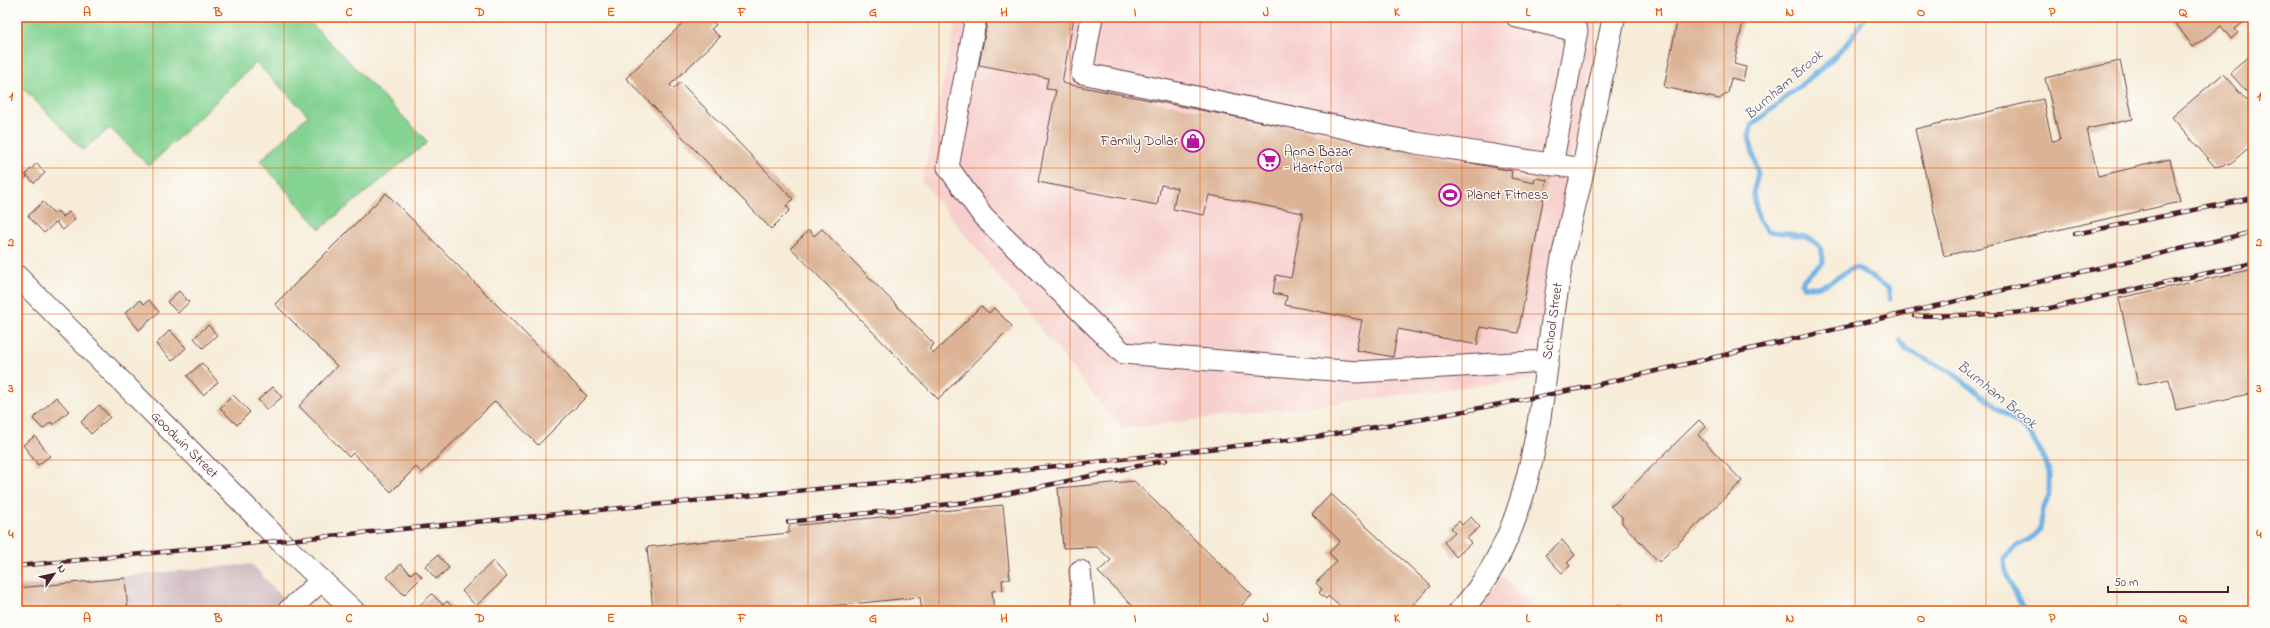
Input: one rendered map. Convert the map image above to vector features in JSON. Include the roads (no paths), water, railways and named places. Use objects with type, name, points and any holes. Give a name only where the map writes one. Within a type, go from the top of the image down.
[{"type":"main road","name":"School Street","points":[[1460,611],[1480,587],[1492,568],[1508,537],[1518,511],[1538,424],[1562,262],[1614,17]]},
{"type":"street","points":[[976,17],[948,167],[982,216],[1122,352],[1357,372],[1547,361]]},
{"type":"street","points":[[1092,17],[1082,73],[1416,143],[1552,165],[1583,168]]},
{"type":"street","points":[[1517,17],[1579,24],[1552,165]]},
{"type":"street","name":"Goodwin Street","points":[[17,276],[280,541],[354,611]]},
{"type":"street","points":[[1080,571],[1084,611]]},
{"type":"street","points":[[288,611],[322,580]]},
{"type":"waterway","name":"Burnham Brook","points":[[1865,17],[1851,39],[1828,63],[1751,126],[1749,136],[1758,174],[1753,193],[1759,220],[1767,231],[1803,236],[1817,245],[1822,252],[1823,262],[1806,277],[1802,283],[1803,286],[1817,287],[1824,285],[1853,268],[1859,269],[1888,288],[1890,299]]},
{"type":"waterway","name":"Burnham Brook","points":[[1900,341],[1906,350],[1950,371],[2022,427],[2032,437],[2049,470],[2049,495],[2043,510],[2040,529],[2029,540],[2016,546],[2005,558],[2006,574],[2021,605],[2027,611]]},
{"type":"railway","points":[[2075,234],[2253,198]]},
{"type":"railway","points":[[17,566],[1078,464],[1322,436],[1423,419],[1587,387],[2253,232]]},
{"type":"railway","points":[[1914,316],[2004,314],[2041,310],[2253,263]]},
{"type":"railway","points":[[788,522],[968,502],[1166,460]]},
{"type":"place","name":"Family Dollar","points":[[1193,141]]},
{"type":"place","name":"Apna Bazar - Hartford","points":[[1269,160]]},
{"type":"place","name":"Planet Fitness","points":[[1450,195]]}]
